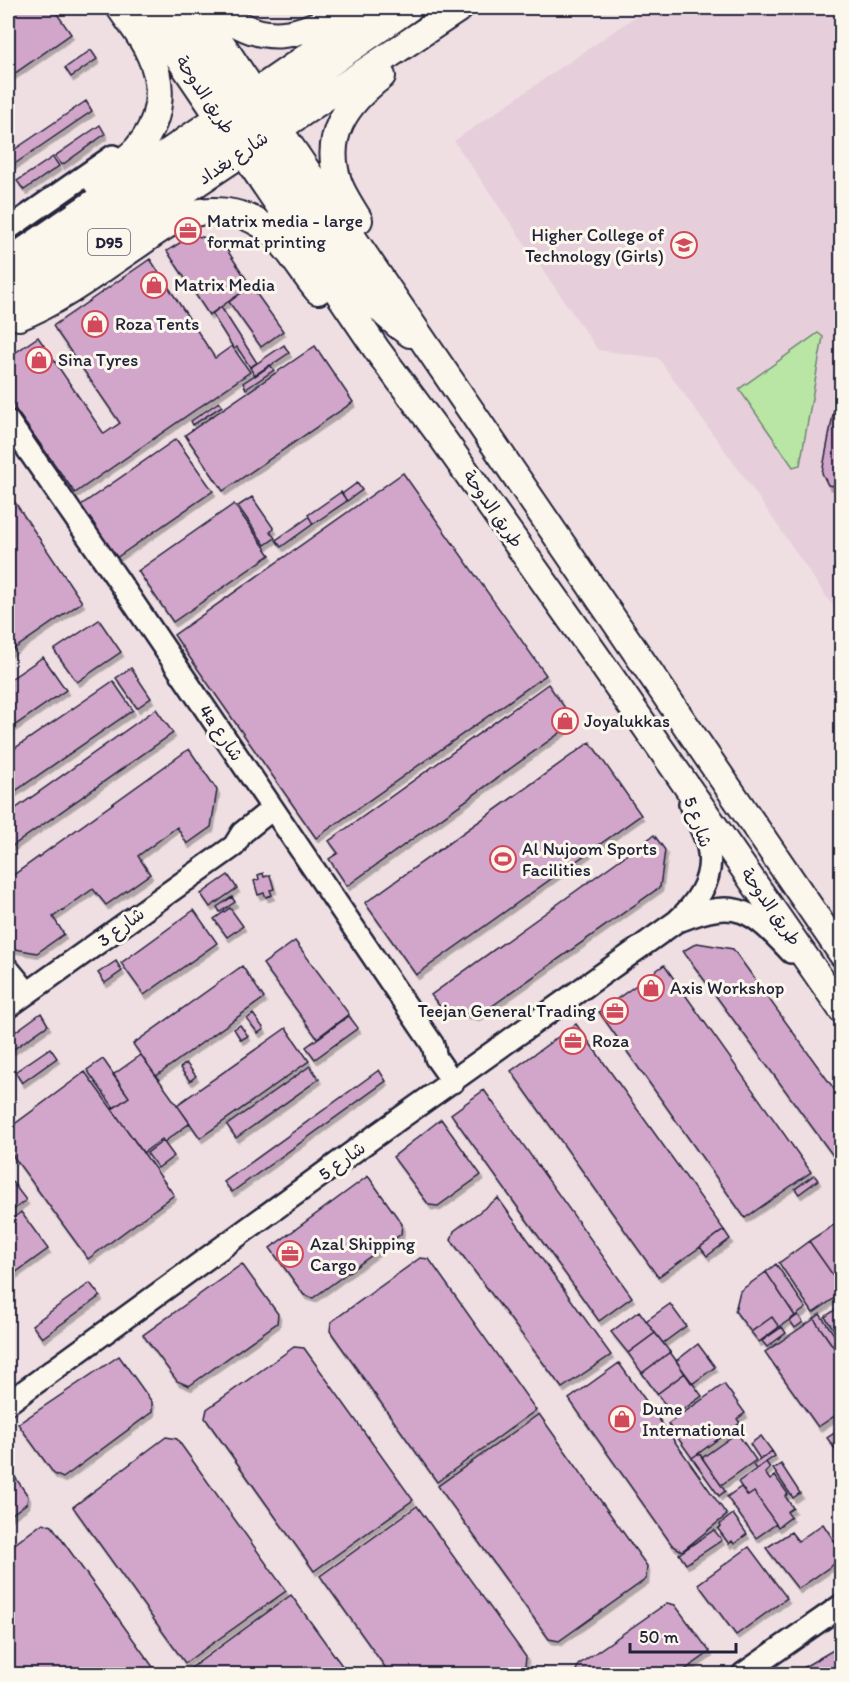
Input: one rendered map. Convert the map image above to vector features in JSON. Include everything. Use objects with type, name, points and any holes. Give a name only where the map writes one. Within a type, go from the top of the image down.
[{"type":"main road","points":[[73,217],[92,188],[144,140],[158,108],[158,80],[152,60],[120,8]]},
{"type":"main road","name":"طريق الدوحة","points":[[145,8],[369,261],[842,954]]},
{"type":"main road","points":[[169,8],[370,299],[390,319],[425,342]]},
{"type":"main road","name":"طريق الدوحة","points":[[198,8],[248,122],[377,350],[443,439],[842,1010]]},
{"type":"main road","points":[[216,8],[240,26],[257,32],[289,35],[314,28],[348,8]]},
{"type":"main road","name":"شارع بغداد","points":[[8,309],[248,122],[378,8]]},
{"type":"main road","points":[[8,292],[28,274],[408,8]]},
{"type":"main road","name":"شارع بغداد","points":[[8,262],[73,217],[248,122],[429,29],[460,8]]},
{"type":"main road","points":[[369,261],[363,230],[337,177],[334,150],[337,130],[352,102],[404,59],[429,29]]},
{"type":"main road","points":[[8,321],[62,296],[178,219],[200,212],[224,212],[249,218],[271,232],[331,306],[377,350]]},
{"type":"street","points":[[8,229],[117,153],[128,144],[140,126],[148,105],[145,70],[134,44],[108,8]]},
{"type":"street","name":"4a شارع","points":[[8,422],[116,577],[433,1045],[447,1056],[457,1078]]},
{"type":"street","name":"شارع 5","points":[[8,1403],[688,911],[703,891],[710,858],[685,784]]},
{"type":"street","name":"شارع 3","points":[[15,998],[234,846],[242,833],[277,815]]},
{"type":"street","points":[[795,886],[842,932]]},
{"type":"street","name":"شارع 5","points":[[677,921],[702,912],[722,909],[750,914],[766,926],[794,956],[820,978]]},
{"type":"street","points":[[8,969],[15,998]]},
{"type":"street","points":[[743,1674],[842,1605]]},
{"type":"shaded area","name":"Higher College of Technology (Girls)","points":[[648,8],[841,8],[841,618],[749,484],[658,358],[598,350],[454,141]]},
{"type":"green space","points":[[818,333],[823,337],[800,465],[793,467],[739,389]]},
{"type":"building","points":[[8,8],[53,8],[71,34],[8,78]]},
{"type":"building","points":[[91,50],[97,59],[71,77],[65,68]]},
{"type":"building","points":[[86,101],[92,111],[13,165],[8,154]]},
{"type":"building","points":[[100,125],[105,134],[62,165],[55,156]]},
{"type":"building","points":[[53,157],[59,166],[24,190],[17,181]]},
{"type":"building","points":[[192,235],[221,241],[251,286],[209,315],[167,251]]},
{"type":"building","points":[[150,259],[215,358],[232,346],[250,372],[75,493],[8,399],[8,374],[12,355],[38,337],[104,434],[120,423],[53,326]]},
{"type":"building","points":[[251,286],[283,331],[261,347],[229,302]]},
{"type":"building","points":[[221,307],[257,363],[250,367],[237,347],[234,349],[212,314]]},
{"type":"building","points":[[284,345],[289,353],[255,376],[250,368]]},
{"type":"building","points":[[315,346],[353,402],[223,491],[185,435]]},
{"type":"building","points":[[270,365],[274,370],[246,389],[243,383]]},
{"type":"building","points":[[842,367],[842,487],[828,485],[822,473]]},
{"type":"building","points":[[219,402],[222,406],[193,425],[191,421]]},
{"type":"building","points":[[176,439],[213,491],[116,558],[81,505]]},
{"type":"building","points":[[403,473],[546,675],[316,838],[174,635]]},
{"type":"building","points":[[357,483],[362,490],[347,501],[342,494]]},
{"type":"building","points":[[8,492],[82,602],[8,653]]},
{"type":"building","points":[[341,492],[347,501],[313,524],[308,515]]},
{"type":"building","points":[[252,497],[274,529],[270,532],[275,538],[265,545],[238,506]]},
{"type":"building","points":[[234,504],[270,555],[173,622],[138,571]]},
{"type":"building","points":[[309,517],[313,524],[281,547],[276,540]]},
{"type":"building","points":[[99,620],[121,652],[77,682],[54,650]]},
{"type":"building","points":[[43,657],[66,690],[8,730],[8,681]]},
{"type":"building","points":[[131,668],[151,698],[137,708],[116,678]]},
{"type":"building","points":[[113,681],[133,710],[8,796],[8,753]]},
{"type":"building","points":[[548,684],[575,722],[347,886],[329,859],[338,853],[329,841]]},
{"type":"building","points":[[156,709],[173,733],[8,849],[8,814]]},
{"type":"building","name":"Al Nujoom Sports Facilities","points":[[590,742],[641,815],[416,975],[365,903]]},
{"type":"building","points":[[189,749],[217,790],[211,827],[187,844],[177,827],[138,856],[150,874],[106,905],[93,889],[53,917],[64,934],[37,953],[10,948],[8,945],[8,879]]},
{"type":"building","points":[[654,835],[665,850],[660,887],[478,1016],[442,1009],[431,995]]},
{"type":"building","points":[[263,873],[264,877],[270,875],[274,889],[270,890],[272,895],[266,897],[264,893],[258,895],[254,881],[259,879],[258,875]]},
{"type":"building","points":[[228,875],[237,888],[210,907],[201,894]]},
{"type":"building","points":[[232,897],[235,902],[220,912],[217,907]]},
{"type":"building","points":[[230,908],[243,926],[227,937],[214,919]]},
{"type":"building","points":[[194,910],[217,943],[144,995],[121,963]]},
{"type":"building","points":[[295,941],[349,1014],[317,1038],[263,964]]},
{"type":"building","points":[[697,943],[733,949],[842,1100],[842,1151],[834,1157],[683,951]]},
{"type":"building","points":[[116,961],[122,971],[105,983],[98,973]]},
{"type":"building","points":[[664,965],[811,1172],[745,1218],[599,1012]]},
{"type":"building","points":[[242,966],[264,998],[156,1076],[133,1044]]},
{"type":"building","points":[[41,1013],[48,1025],[8,1053],[8,1037]]},
{"type":"building","points":[[253,1014],[264,1029],[258,1033],[247,1019]]},
{"type":"building","points":[[349,1016],[358,1028],[315,1059],[306,1047]]},
{"type":"building","points":[[576,1024],[724,1230],[658,1277],[511,1071]]},
{"type":"building","points":[[240,1025],[248,1036],[241,1040],[234,1029]]},
{"type":"building","points":[[286,1028],[309,1061],[200,1138],[177,1105]]},
{"type":"building","points":[[50,1048],[57,1058],[22,1083],[15,1072]]},
{"type":"building","points":[[141,1055],[190,1123],[164,1142],[162,1139],[143,1153],[112,1109],[129,1097],[113,1075]]},
{"type":"building","points":[[103,1059],[129,1097],[114,1108],[87,1070]]},
{"type":"building","points":[[186,1063],[196,1076],[190,1081],[180,1068]]},
{"type":"building","points":[[310,1066],[319,1079],[236,1138],[227,1125]]},
{"type":"building","points":[[379,1070],[386,1081],[232,1192],[224,1182]]},
{"type":"building","points":[[85,1072],[174,1195],[88,1259],[8,1149],[8,1129]]},
{"type":"building","points":[[484,1090],[632,1297],[599,1321],[451,1114]]},
{"type":"building","points":[[441,1119],[481,1175],[438,1206],[429,1205],[393,1157]]},
{"type":"building","points":[[163,1141],[174,1156],[158,1168],[147,1153]]},
{"type":"building","points":[[814,1175],[818,1180],[799,1194],[795,1189]]},
{"type":"building","points":[[368,1176],[402,1224],[401,1234],[313,1298],[304,1295],[270,1248]]},
{"type":"building","points":[[10,1179],[26,1200],[8,1214],[8,1180]]},
{"type":"building","points":[[498,1198],[611,1355],[562,1388],[451,1240],[454,1231]]},
{"type":"building","points":[[21,1212],[48,1249],[8,1278],[8,1222]]},
{"type":"building","points":[[835,1224],[842,1234],[842,1288],[809,1241]]},
{"type":"building","points":[[724,1230],[730,1239],[707,1256],[700,1247]]},
{"type":"building","points":[[809,1241],[842,1288],[842,1293],[813,1313],[779,1263]]},
{"type":"building","points":[[420,1258],[429,1259],[536,1410],[437,1482],[330,1331],[331,1322]]},
{"type":"building","points":[[242,1264],[278,1314],[277,1323],[189,1386],[177,1381],[143,1335]]},
{"type":"building","points":[[776,1264],[806,1308],[795,1316],[766,1272]]},
{"type":"building","points":[[766,1272],[795,1316],[779,1327],[772,1317],[751,1332],[735,1311],[740,1291]]},
{"type":"building","points":[[90,1283],[100,1296],[42,1338],[32,1325]]},
{"type":"building","points":[[670,1304],[686,1326],[663,1343],[646,1321]]},
{"type":"building","points":[[842,1305],[842,1341],[825,1317]]},
{"type":"building","points":[[639,1311],[655,1333],[628,1353],[611,1332]]},
{"type":"building","points":[[820,1314],[842,1346],[841,1358],[814,1319]]},
{"type":"building","points":[[798,1315],[803,1322],[795,1328],[790,1321]]},
{"type":"building","points":[[772,1317],[779,1327],[759,1342],[751,1332]]},
{"type":"building","points":[[814,1319],[842,1359],[842,1411],[818,1427],[765,1352]]},
{"type":"building","points":[[782,1327],[786,1333],[767,1347],[762,1341]]},
{"type":"building","points":[[655,1333],[670,1352],[642,1373],[628,1353]]},
{"type":"building","points":[[698,1344],[715,1367],[692,1384],[676,1361]]},
{"type":"building","points":[[294,1347],[304,1348],[413,1500],[314,1571],[205,1418],[207,1409]]},
{"type":"building","points":[[670,1352],[685,1373],[657,1394],[642,1373]]},
{"type":"building","points":[[119,1356],[152,1402],[152,1412],[63,1478],[54,1474],[18,1424]]},
{"type":"building","points":[[619,1363],[727,1515],[682,1551],[672,1545],[569,1399]]},
{"type":"building","points":[[685,1373],[702,1396],[674,1416],[657,1394]]},
{"type":"building","points":[[724,1384],[745,1413],[737,1419],[740,1423],[692,1458],[668,1424]]},
{"type":"building","points":[[539,1414],[647,1566],[646,1579],[559,1641],[549,1639],[438,1486]]},
{"type":"building","points":[[842,1428],[842,1458],[827,1438]]},
{"type":"building","points":[[737,1433],[756,1460],[721,1485],[702,1458]]},
{"type":"building","points":[[761,1436],[772,1451],[760,1459],[750,1444]]},
{"type":"building","points":[[166,1437],[177,1439],[286,1591],[185,1663],[73,1507]]},
{"type":"building","points":[[772,1451],[775,1456],[756,1469],[753,1465]]},
{"type":"building","points":[[699,1453],[725,1491],[719,1496],[692,1458]]},
{"type":"building","points":[[766,1462],[770,1468],[765,1473],[770,1480],[775,1476],[788,1494],[785,1496],[793,1508],[787,1512],[791,1517],[778,1527],[754,1492],[748,1496],[738,1482]]},
{"type":"building","points":[[781,1464],[800,1493],[793,1498],[773,1469]]},
{"type":"building","points":[[8,1467],[28,1496],[27,1503],[8,1517]]},
{"type":"building","points":[[741,1487],[748,1496],[754,1492],[776,1524],[756,1538],[727,1497]]},
{"type":"building","points":[[417,1506],[526,1657],[525,1666],[512,1674],[390,1674],[320,1576]]},
{"type":"building","points":[[733,1514],[747,1534],[734,1544],[732,1541],[729,1544],[718,1529],[720,1524]]},
{"type":"building","points":[[43,1523],[52,1526],[158,1674],[8,1674],[8,1549]]},
{"type":"building","points":[[823,1524],[837,1545],[834,1564],[798,1589],[766,1548],[791,1532],[798,1541]]},
{"type":"building","points":[[714,1530],[722,1540],[686,1564],[679,1554]]},
{"type":"building","points":[[749,1547],[787,1598],[736,1635],[698,1584]]},
{"type":"building","points":[[291,1595],[348,1674],[195,1674],[191,1668]]},
{"type":"building","points":[[667,1603],[675,1605],[710,1652],[679,1674],[575,1674],[578,1665]]},
{"type":"building","points":[[835,1649],[842,1659],[842,1674],[809,1674],[804,1667]]},
{"type":"place","name":"Matrix media - large format printing","points":[[188,231]]},
{"type":"place","name":"Higher College of Technology (Girls)","points":[[684,245]]},
{"type":"place","name":"Matrix Media","points":[[154,285]]},
{"type":"place","name":"Roza Tents","points":[[95,324]]},
{"type":"place","name":"Sina Tyres","points":[[39,360]]},
{"type":"place","name":"Joyalukkas","points":[[565,721]]},
{"type":"place","name":"Al Nujoom Sports Facilities","points":[[503,859]]},
{"type":"place","name":"Axis Workshop","points":[[651,988]]},
{"type":"place","name":"Teejan General Trading","points":[[615,1011]]},
{"type":"place","name":"Roza","points":[[573,1041]]},
{"type":"place","name":"Azal Shipping Cargo","points":[[290,1254]]},
{"type":"place","name":"Dune International","points":[[622,1419]]}]
